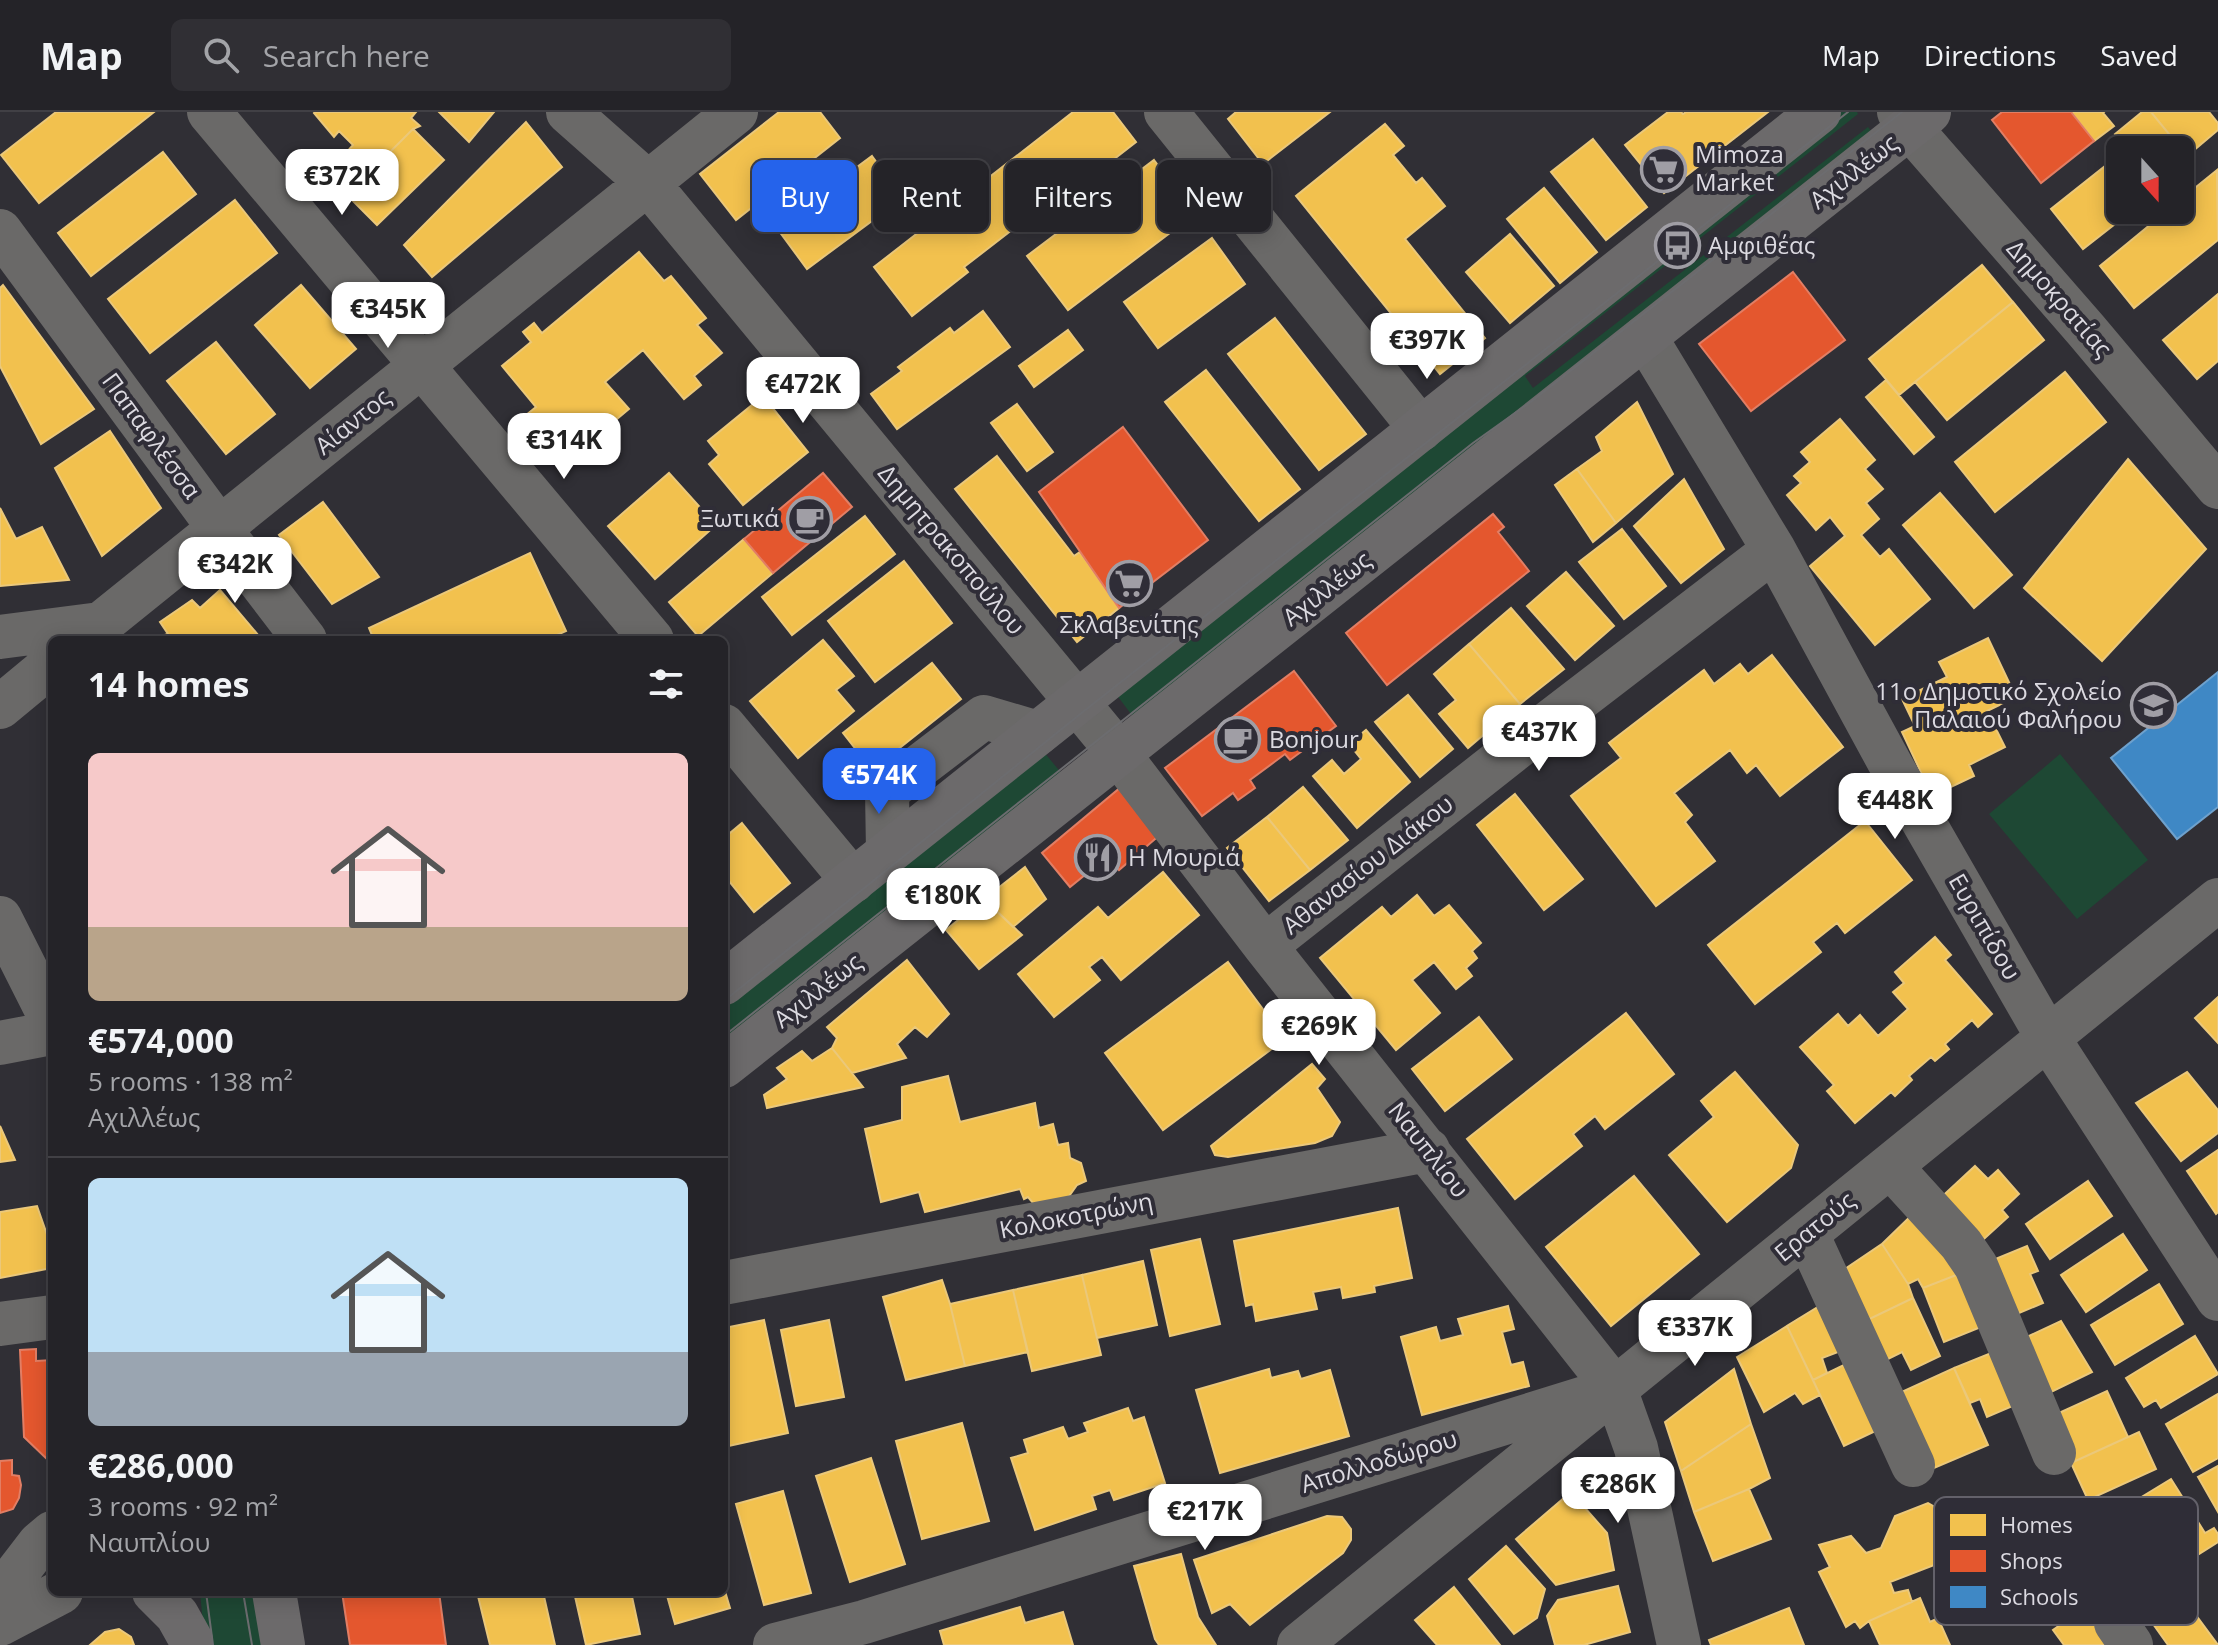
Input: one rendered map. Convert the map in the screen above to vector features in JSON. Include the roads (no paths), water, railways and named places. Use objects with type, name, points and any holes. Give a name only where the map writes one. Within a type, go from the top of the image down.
[{"type":"main road","points":[[728,980],[1819,112]]},
{"type":"main road","name":"Αχιλλέως","points":[[728,1063],[1645,337],[1913,117]]},
{"type":"main road","points":[[158,1596],[177,1615],[191,1642]]},
{"type":"main road","points":[[188,1596],[191,1642]]},
{"type":"main road","points":[[275,1596],[283,1645]]},
{"type":"street","points":[[209,112],[649,636]]},
{"type":"street","name":"Δημητρακοπούλου","points":[[568,112],[647,182],[1077,702]]},
{"type":"street","name":"Αίαντος","points":[[91,632],[736,112]]},
{"type":"street","points":[[1166,112],[1421,429]]},
{"type":"street","name":"Δημοκρατίας","points":[[1913,117],[2218,487]]},
{"type":"street","name":"Παπαφλέσσα","points":[[0,231],[302,636]]},
{"type":"street","name":"Ευριπίδου","points":[[1645,337],[1774,550],[1893,769],[2048,1038],[2218,1299]]},
{"type":"street","name":"Αθανασίου Διάκου","points":[[1265,946],[1774,550]]},
{"type":"street","points":[[0,637],[91,632]]},
{"type":"street","points":[[0,707],[48,667]]},
{"type":"street","name":"Ναυπλίου","points":[[1077,702],[1265,946],[1615,1389],[1636,1448],[1679,1645]]},
{"type":"street","points":[[728,731],[853,881]]},
{"type":"street","name":"Ερατούς","points":[[1299,1645],[2218,900]]},
{"type":"street","points":[[0,918],[48,1013]]},
{"type":"street","points":[[0,1043],[48,1034]]},
{"type":"street","name":"Κολοκοτρώνη","points":[[728,1282],[1428,1150]]},
{"type":"street","points":[[1890,1166],[1961,1244],[1976,1266],[2054,1453]]},
{"type":"street","points":[[1807,1234],[1913,1465]]},
{"type":"street","points":[[0,1324],[48,1318]]},
{"type":"street","name":"Απολλοδώρου","points":[[775,1645],[867,1633],[1615,1389]]},
{"type":"street","points":[[0,1595],[48,1536]]},
{"type":"street","points":[[0,1624],[53,1596]]},
{"type":"tram line","points":[[728,998],[1084,711],[1848,112]]},
{"type":"tram line","points":[[728,1033],[1473,443],[1532,401],[1902,112]]},
{"type":"tram line","points":[[207,1596],[213,1645]]},
{"type":"tram line","points":[[244,1596],[252,1645]]},
{"type":"place","name":"Mimoza Market","points":[[1664,169]]},
{"type":"place","name":"Αμφιθέας","points":[[1677,246]]},
{"type":"place","name":"Ξωτικά","points":[[810,519]]},
{"type":"place","name":"Σκλαβενίτης","points":[[1129,583]]},
{"type":"place","name":"11ο Δημοτικό Σχολείο Παλαιού Φαλήρου","points":[[2153,706]]},
{"type":"place","name":"Bonjour","points":[[1238,740]]},
{"type":"place","name":"Η Μουριά","points":[[1097,858]]}]
